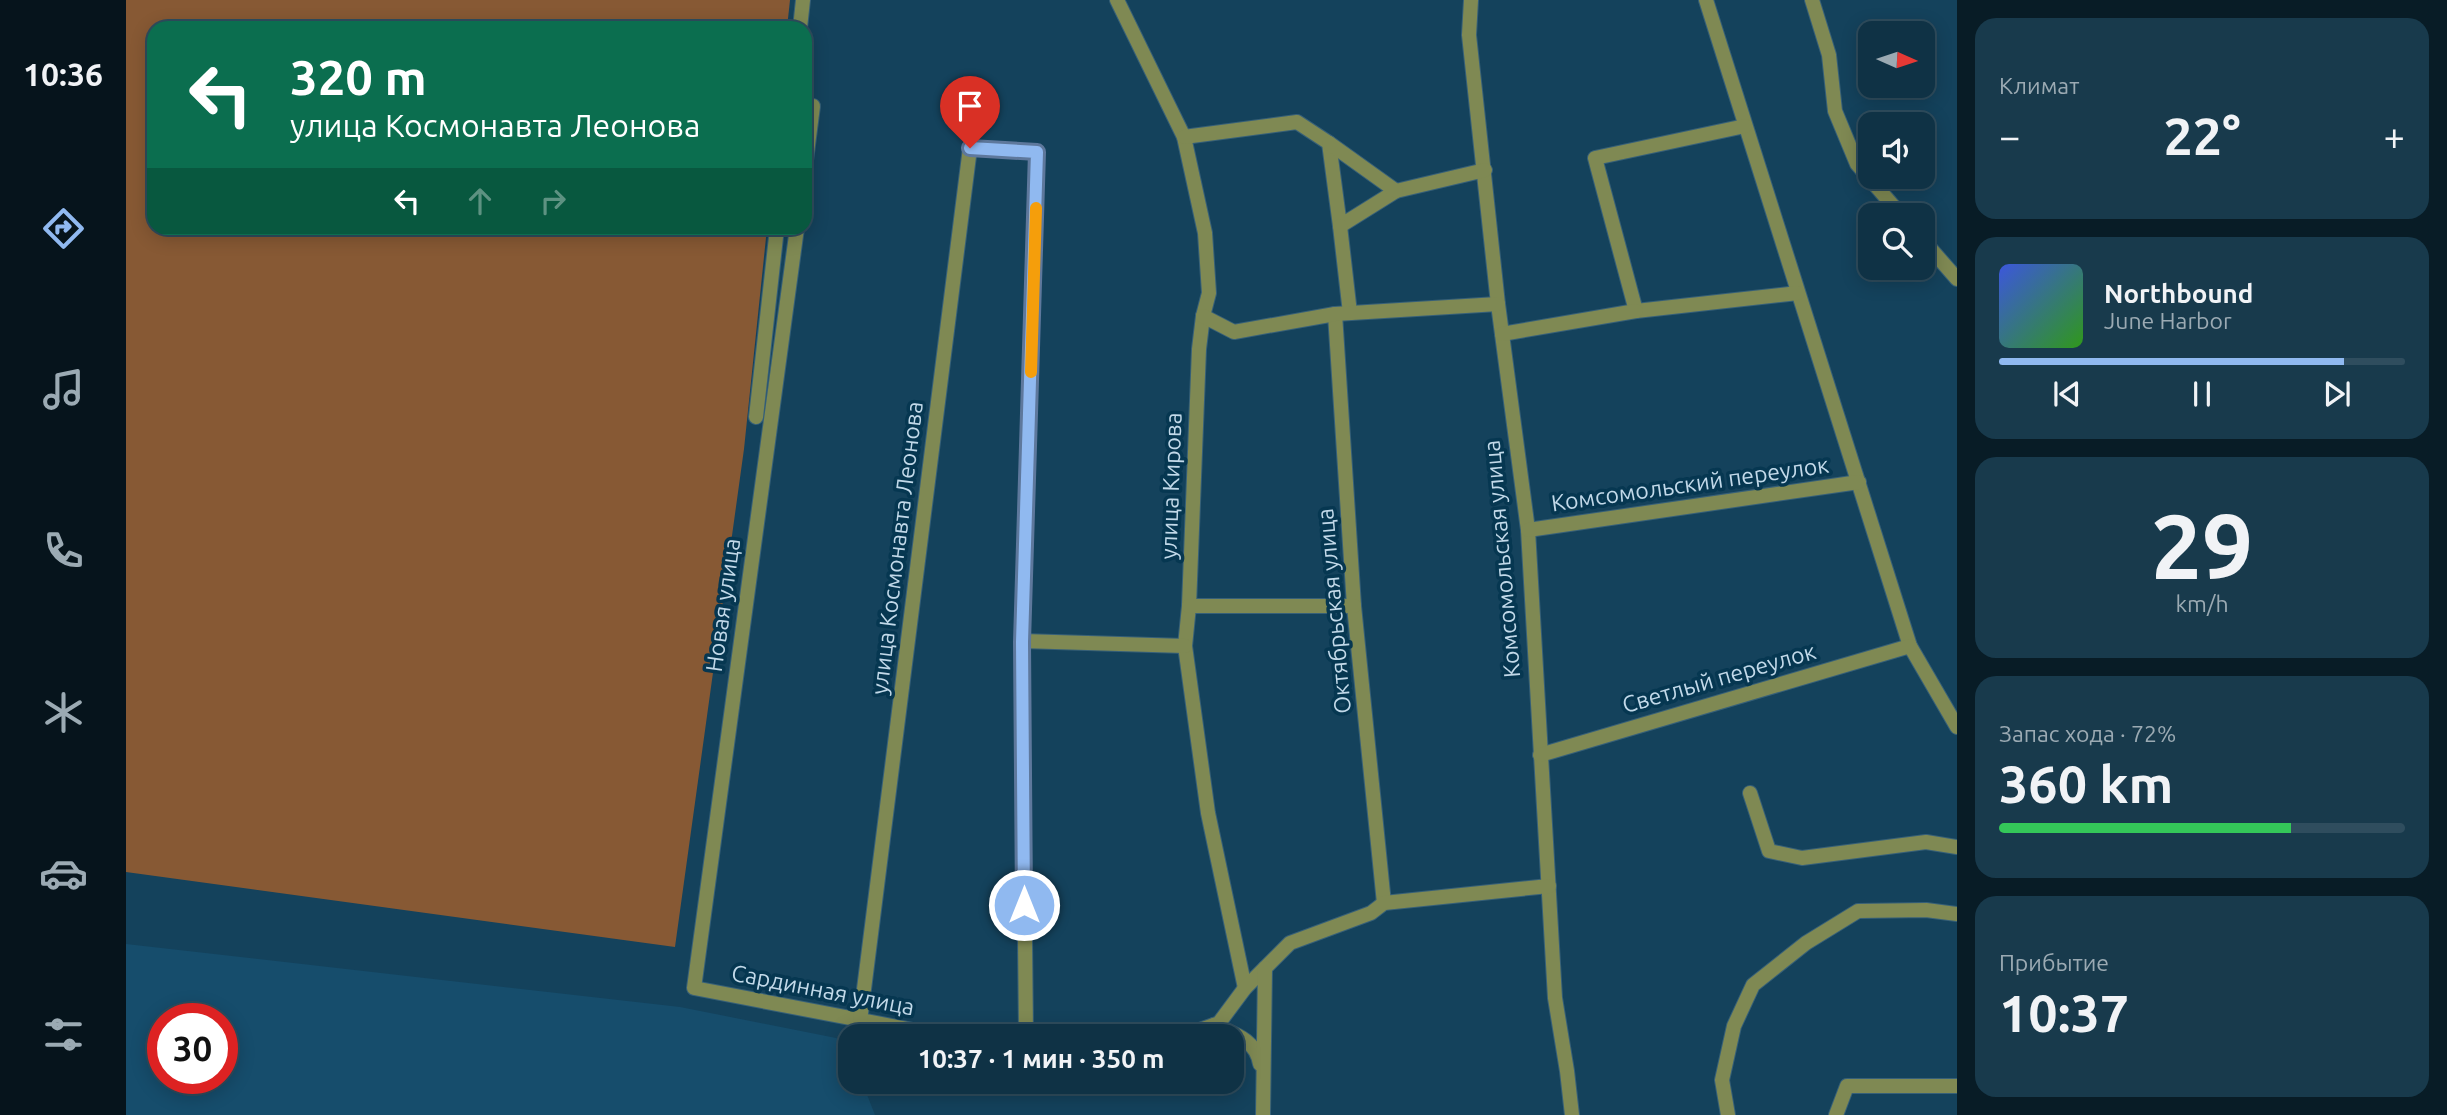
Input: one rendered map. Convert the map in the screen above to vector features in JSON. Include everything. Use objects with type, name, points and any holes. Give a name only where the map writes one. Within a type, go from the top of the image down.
[{"type":"street","points":[[801,21],[803,0]]},
{"type":"street","name":"улица Кирова","points":[[1117,0],[1184,137],[1205,233],[1209,293],[1203,316],[1185,646],[1208,813],[1245,988]]},
{"type":"street","name":"Комсомольская улица","points":[[1471,0],[1469,34],[1498,304],[1528,530],[1555,998],[1572,1115]]},
{"type":"street","points":[[1706,0],[1910,646],[1957,727]]},
{"type":"street","points":[[1812,0],[1829,55],[1835,111],[1857,164],[1891,203]]},
{"type":"street","points":[[812,114],[813,106]]},
{"type":"street","points":[[1184,137],[1297,122],[1396,191]]},
{"type":"street","points":[[1636,311],[1595,158],[1745,126]]},
{"type":"street","name":"Октябрьская улица","points":[[1329,143],[1340,226],[1354,607],[1384,903]]},
{"type":"street","name":"улица Космонавта Леонова","points":[[860,1021],[970,148],[1037,152],[1022,642]]},
{"type":"street","points":[[1340,226],[1396,191],[1485,170]]},
{"type":"street","points":[[755,417],[776,235]]},
{"type":"street","name":"Новая улица","points":[[694,988],[796,235]]},
{"type":"street","points":[[1935,254],[1957,279]]},
{"type":"street","points":[[1502,334],[1636,311],[1798,293]]},
{"type":"street","points":[[1203,316],[1234,332],[1342,314],[1498,304]]},
{"type":"street","name":"Комсомольский переулок","points":[[1528,530],[1859,482]]},
{"type":"street","points":[[1189,606],[1354,607]]},
{"type":"street","points":[[1026,1024],[1022,642],[1185,646]]},
{"type":"street","name":"Светлый переулок","points":[[1540,755],[1910,646]]},
{"type":"street","points":[[1750,793],[1769,851],[1802,858],[1926,842],[1957,847]]},
{"type":"street","points":[[1214,1024],[1219,1023],[1245,988],[1290,943],[1371,913],[1384,903],[1549,886]]},
{"type":"street","points":[[1728,1115],[1722,1080],[1734,1026],[1754,985],[1806,943],[1858,911],[1926,910],[1957,914]]},
{"type":"street","points":[[1264,1115],[1265,968]]},
{"type":"street","name":"Сардинная улица","points":[[694,988],[877,1024]]},
{"type":"street","points":[[1244,1039],[1258,1052],[1264,1083]]},
{"type":"street","points":[[1836,1115],[1847,1086],[1957,1086]]},
{"type":"shaded area","points":[[126,0],[790,0],[788,21],[147,21],[147,235],[766,235],[744,449],[675,947],[126,872]]},
{"type":"shaded area","points":[[126,944],[680,1007],[838,1038],[838,1094],[867,1094],[875,1115],[126,1115]]},
{"type":"slow traffic","points":[[1031,372],[1036,208]]},
{"type":"route","points":[[970,148],[1037,152],[1022,642],[1024,905]]}]
